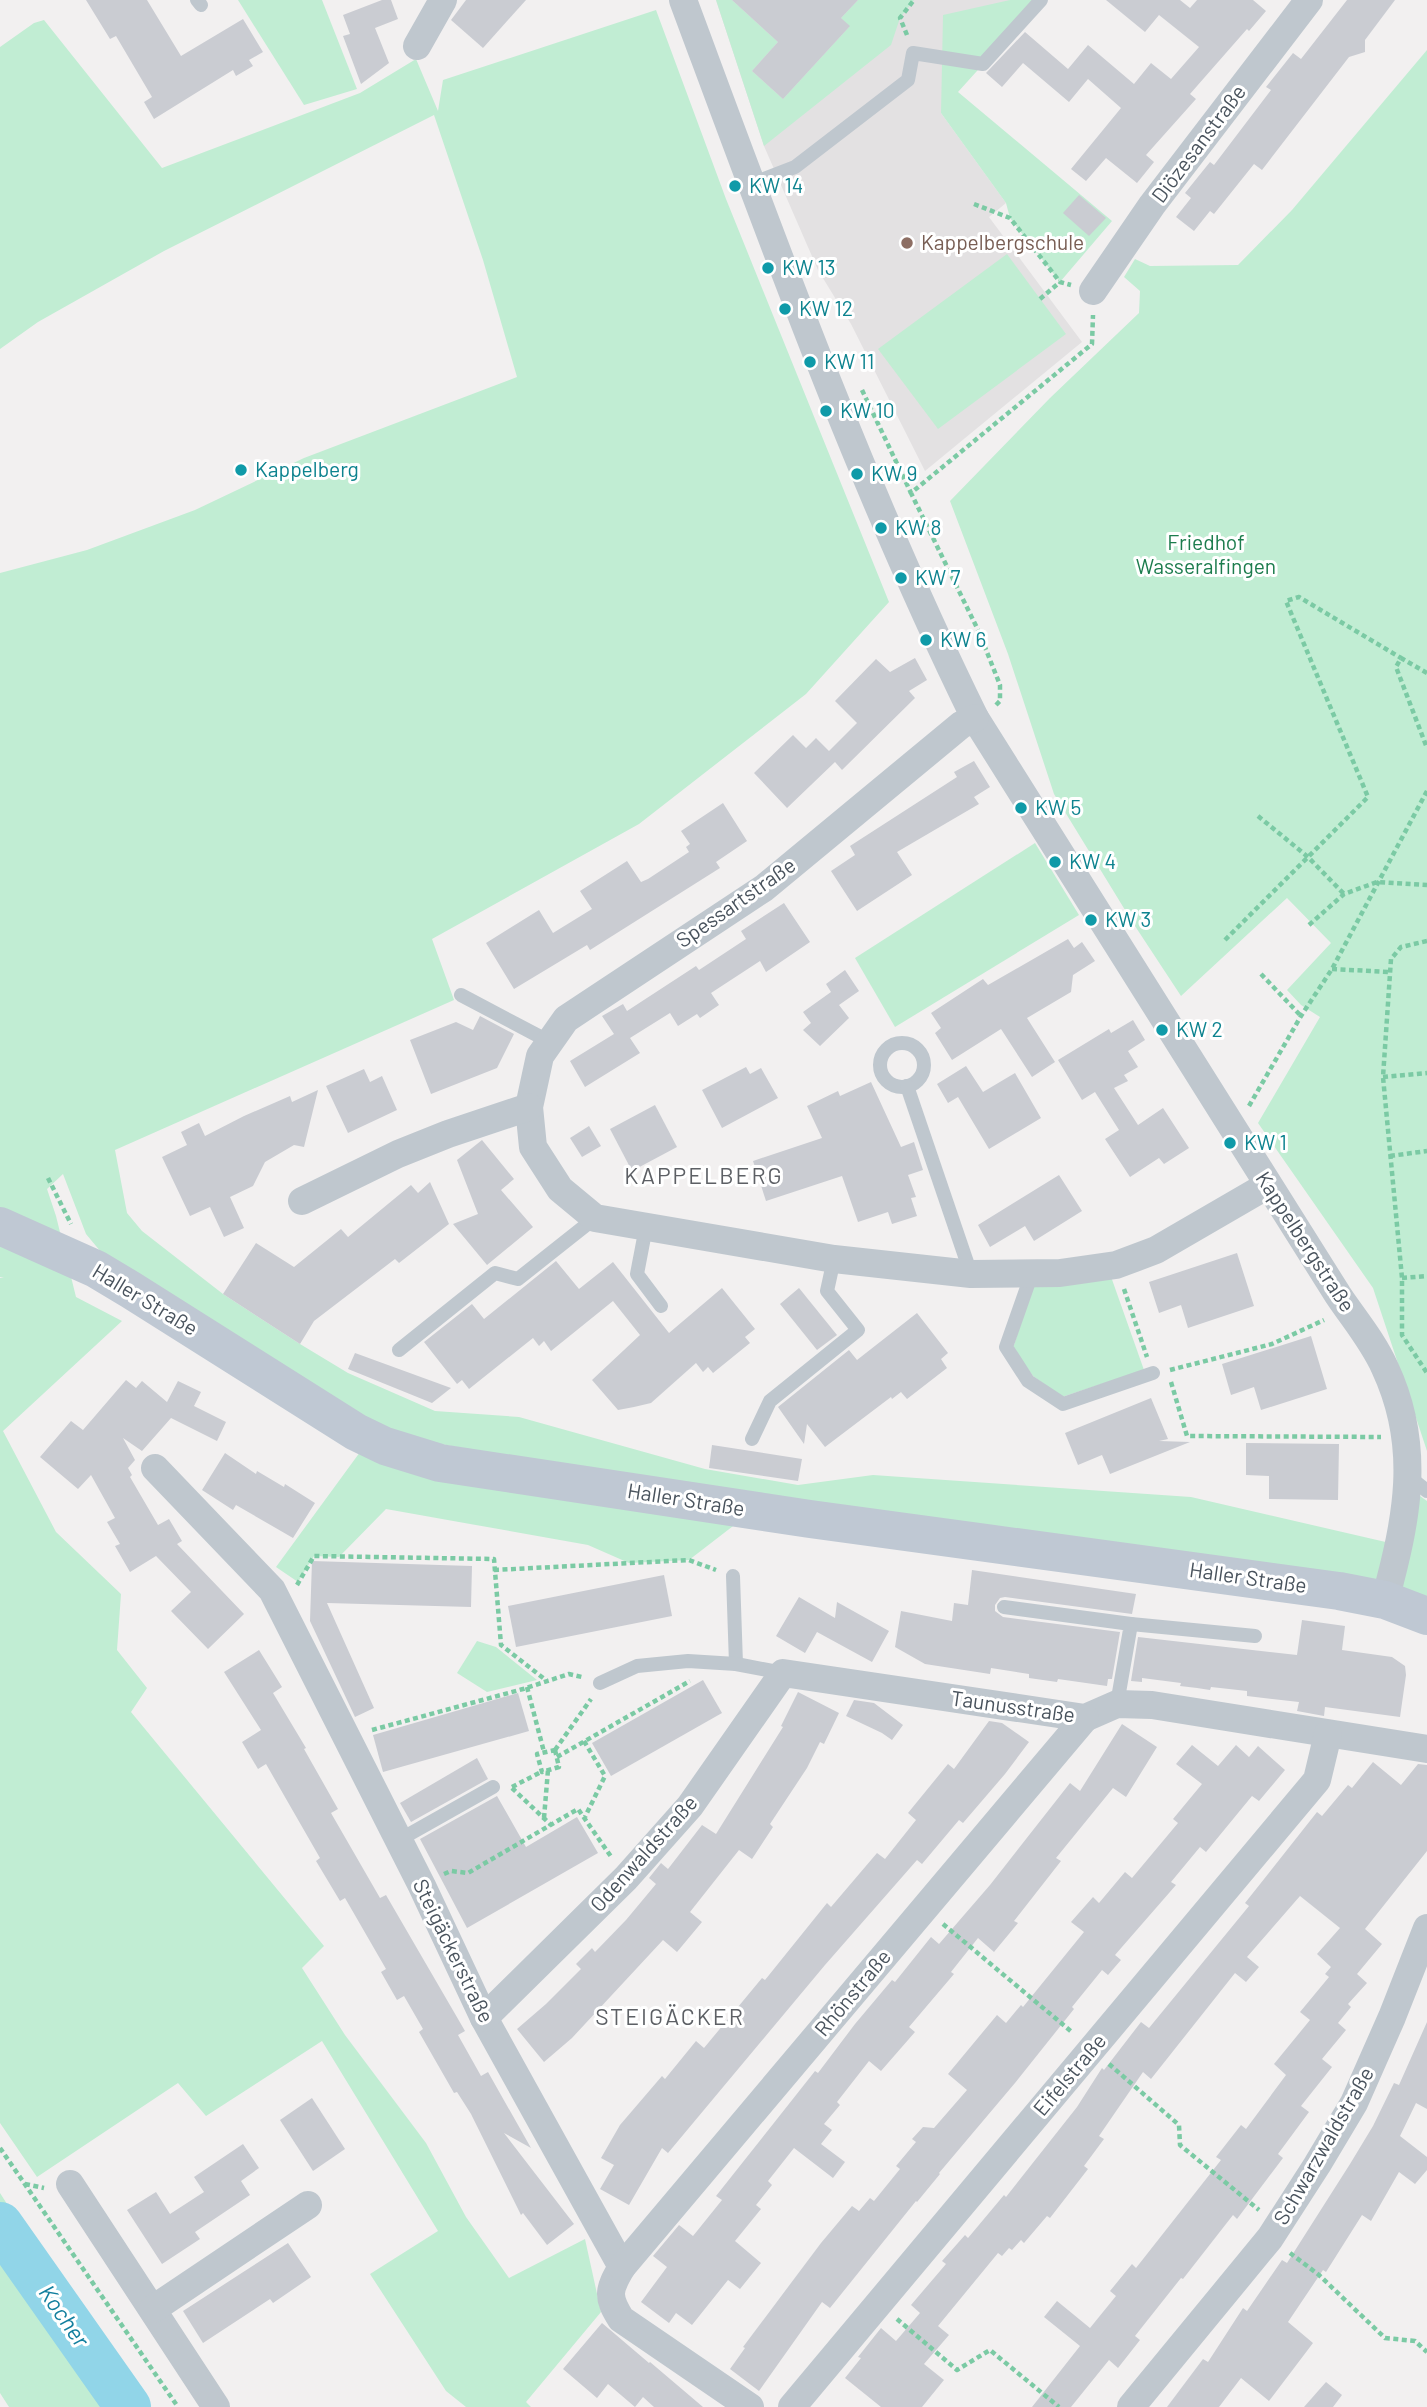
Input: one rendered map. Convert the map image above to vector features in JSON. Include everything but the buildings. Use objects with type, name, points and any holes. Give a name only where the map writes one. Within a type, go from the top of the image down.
[{"type":"main road","name":"Haller Straße","points":[[0,1227],[96,1269],[327,1415],[385,1446],[409,1455],[440,1463],[810,1519],[1288,1584],[1385,1600],[1427,1615]]},
{"type":"street","points":[[417,46],[443,0]]},
{"type":"street","name":"Kappelbergstraße","points":[[683,0],[800,315],[865,473],[975,718],[1385,1367],[1398,1400],[1418,1483],[1385,1600]]},
{"type":"street","name":"Diözesanstraße","points":[[1093,291],[1152,205],[1309,0]]},
{"type":"street","name":"Spessartstraße","points":[[975,718],[961,725],[764,888],[566,1019],[540,1056],[529,1107],[533,1147],[560,1189],[595,1218],[834,1259],[971,1274],[1060,1273],[1116,1265],[1156,1250],[1268,1185]]},
{"type":"street","points":[[302,1201],[411,1149],[529,1107]]},
{"type":"street","name":"Steigäckerstraße","points":[[155,1468],[272,1590],[422,1886],[484,2018],[622,2267]]},
{"type":"street","name":"Taunusstraße","points":[[783,1673],[1085,1718],[1117,1704],[1152,1705],[1427,1749]]},
{"type":"street","name":"Odenwaldstraße","points":[[484,2018],[626,1878],[690,1805],[783,1673]]},
{"type":"street","name":"Rhönstraße","points":[[622,2267],[1085,1718]]},
{"type":"street","name":"Eifelstraße","points":[[792,2407],[1317,1780],[1328,1734]]},
{"type":"street","name":"Schwarzwaldstraße","points":[[1131,2407],[1274,2232],[1353,2103],[1392,2017],[1427,1928]]},
{"type":"street","points":[[71,2184],[216,2407]]},
{"type":"street","points":[[153,2309],[307,2205]]},
{"type":"street","points":[[622,2267],[611,2284],[610,2302],[621,2319],[750,2407]]},
{"type":"lane","points":[[751,184],[795,167],[908,80],[913,53],[983,64],[1041,0]]},
{"type":"lane","points":[[461,995],[550,1042]]},
{"type":"lane","points":[[907,1086],[971,1274]]},
{"type":"lane","points":[[399,1350],[495,1273],[518,1279],[595,1218]]},
{"type":"lane","points":[[646,1227],[637,1273],[661,1306]]},
{"type":"lane","points":[[752,1439],[770,1401],[858,1330],[827,1291],[834,1259]]},
{"type":"lane","points":[[1032,1273],[1006,1347],[1028,1381],[1063,1404],[1160,1372]]},
{"type":"lane","points":[[733,1576],[736,1664]]},
{"type":"lane","points":[[1004,1607],[1130,1624],[1255,1636]]},
{"type":"lane","points":[[1117,1704],[1130,1624]]},
{"type":"lane","name":"Taunusstraße","points":[[600,1683],[637,1666],[688,1661],[736,1664],[783,1673]]},
{"type":"lane","points":[[399,1840],[493,1787]]},
{"type":"path","points":[[913,53],[900,18],[914,0]]},
{"type":"path","points":[[974,204],[1010,218],[1060,282],[1040,299]]},
{"type":"path","points":[[975,718],[992,710],[1000,701],[1000,685],[979,632],[911,494],[1092,344],[1093,291]]},
{"type":"path","points":[[1225,940],[1368,797],[1286,601],[1298,597],[1427,673]]},
{"type":"path","points":[[1401,658],[1396,667],[1427,748]]},
{"type":"path","points":[[1234,1131],[1301,1016],[1332,969],[1427,791]]},
{"type":"path","points":[[1258,816],[1308,857],[1344,894]]},
{"type":"path","points":[[1309,925],[1344,894],[1377,882],[1427,885]]},
{"type":"path","points":[[1427,941],[1401,947],[1391,958],[1383,1077],[1402,1278],[1402,1335],[1427,1373]]},
{"type":"path","points":[[1332,969],[1390,972]]},
{"type":"path","points":[[1261,974],[1301,1016]]},
{"type":"path","points":[[1383,1077],[1427,1073]]},
{"type":"path","points":[[1390,1156],[1427,1151]]},
{"type":"path","points":[[1116,1265],[1187,1436],[1406,1438]]},
{"type":"path","points":[[1402,1278],[1427,1276]]},
{"type":"path","points":[[1160,1372],[1272,1344],[1348,1310]]},
{"type":"path","points":[[281,1609],[314,1556],[494,1559],[501,1645],[547,1681]]},
{"type":"path","points":[[495,1570],[689,1560],[733,1576]]},
{"type":"path","points":[[557,1757],[703,1674],[704,1662]]},
{"type":"path","points":[[346,1737],[569,1674],[600,1683],[555,1750],[537,1754],[545,1771],[544,1818]]},
{"type":"path","points":[[527,1687],[544,1752]]},
{"type":"path","points":[[584,1741],[605,1776],[585,1818]]},
{"type":"path","points":[[493,1787],[500,1793],[559,1767],[555,1750]]},
{"type":"path","points":[[511,1787],[551,1825]]},
{"type":"path","points":[[422,1886],[451,1871],[468,1873],[578,1809],[626,1878]]},
{"type":"path","points":[[925,1908],[1179,2125],[1180,2145],[1385,2338],[1415,2341],[1427,2353]]},
{"type":"path","points":[[0,2148],[178,2407]]},
{"type":"path","points":[[878,2303],[957,2370],[990,2350],[1059,2407]]},
{"type":"shaded area","name":"Kappelbergschule","points":[[716,0],[1010,0],[941,113],[1006,203],[989,217],[1082,342],[925,471],[851,324],[818,270],[764,146]]},
{"type":"green space","points":[[238,0],[322,0],[357,89],[304,105]]},
{"type":"green space","points":[[716,0],[732,0],[778,42],[752,71],[783,99],[849,27],[841,18],[858,0],[914,0],[900,18],[891,45],[764,146]]},
{"type":"green space","points":[[1010,0],[1041,0],[958,92],[1112,221],[1060,282],[1010,218],[1006,203],[941,113],[943,15]]},
{"type":"green space","points":[[656,10],[726,199],[889,602],[806,694],[639,824],[432,939],[454,1000],[115,1150],[127,1213],[142,1231],[223,1294],[300,1344],[348,1373],[435,1411],[519,1417],[705,1469],[798,1485],[873,1475],[1191,1497],[1390,1543],[1378,1593],[686,1490],[366,1430],[121,1276],[86,1234],[63,1174],[47,1189],[76,1297],[122,1321],[3,1431],[56,1532],[121,1594],[117,1650],[147,1688],[131,1712],[324,1946],[302,1968],[345,2035],[426,2143],[466,2217],[509,2278],[585,2239],[601,2312],[526,2402],[531,2407],[466,2407],[446,2391],[370,2274],[438,2231],[322,2041],[206,2116],[178,2083],[37,2177],[0,2123],[0,1278],[4,1278],[0,1277],[0,573],[87,550],[195,510],[304,458],[517,377],[483,260],[434,115],[164,251],[38,322],[0,349],[0,47],[34,23],[44,20],[162,168],[360,93],[416,59],[438,111],[443,80]]},
{"type":"green space","name":"Friedhof Wasseralfingen","points":[[1427,50],[1427,1451],[1373,1288],[1258,1123],[1320,1017],[1301,1005],[1287,990],[1331,943],[1287,898],[1181,996],[1054,794],[1008,654],[950,501],[1050,398],[1139,313],[1140,291],[1124,277],[1135,259],[1150,266],[1238,265],[1292,210]]},
{"type":"green space","points":[[1007,254],[1066,334],[938,429],[878,349]]},
{"type":"green space","points":[[1035,843],[1079,915],[895,1027],[855,958]]},
{"type":"green space","points":[[1109,1271],[1144,1370],[1062,1397],[1033,1376],[1013,1348],[1035,1280]]},
{"type":"green space","points":[[363,1448],[737,1523],[689,1560],[629,1563],[588,1545],[386,1509],[339,1557],[314,1556],[298,1582],[276,1567]]},
{"type":"green space","points":[[1417,1494],[1427,1501],[1427,1607],[1396,1595]]},
{"type":"green space","points":[[477,1641],[496,1647],[537,1680],[487,1692],[457,1673]]},
{"type":"green space","points":[[0,2193],[137,2407],[128,2407],[46,2290],[26,2280],[109,2407],[9,2407],[0,2393]]},
{"type":"waterway","name":"Kocher","points":[[0,2225],[128,2407]]},
{"type":"place","name":"KW 14","points":[[735,186]]},
{"type":"place","name":"Kappelbergschule","points":[[907,243]]},
{"type":"place","name":"KW 13","points":[[768,268]]},
{"type":"place","name":"KW 12","points":[[785,309]]},
{"type":"place","name":"KW 11","points":[[810,362]]},
{"type":"place","name":"KW 10","points":[[826,411]]},
{"type":"place","name":"Kappelberg","points":[[241,470]]},
{"type":"place","name":"KW 9","points":[[857,474]]},
{"type":"place","name":"KW 8","points":[[881,528]]},
{"type":"place","name":"KW 7","points":[[901,578]]},
{"type":"place","name":"KW 6","points":[[926,640]]},
{"type":"place","name":"KW 5","points":[[1021,808]]},
{"type":"place","name":"KW 4","points":[[1055,862]]},
{"type":"place","name":"KW 3","points":[[1091,920]]},
{"type":"place","name":"KW 2","points":[[1162,1030]]},
{"type":"place","name":"KW 1","points":[[1230,1143]]},
{"type":"district","name":"KAPPELBERG","points":[[704,1176]]},
{"type":"district","name":"STEIGÄCKER","points":[[670,2017]]}]
